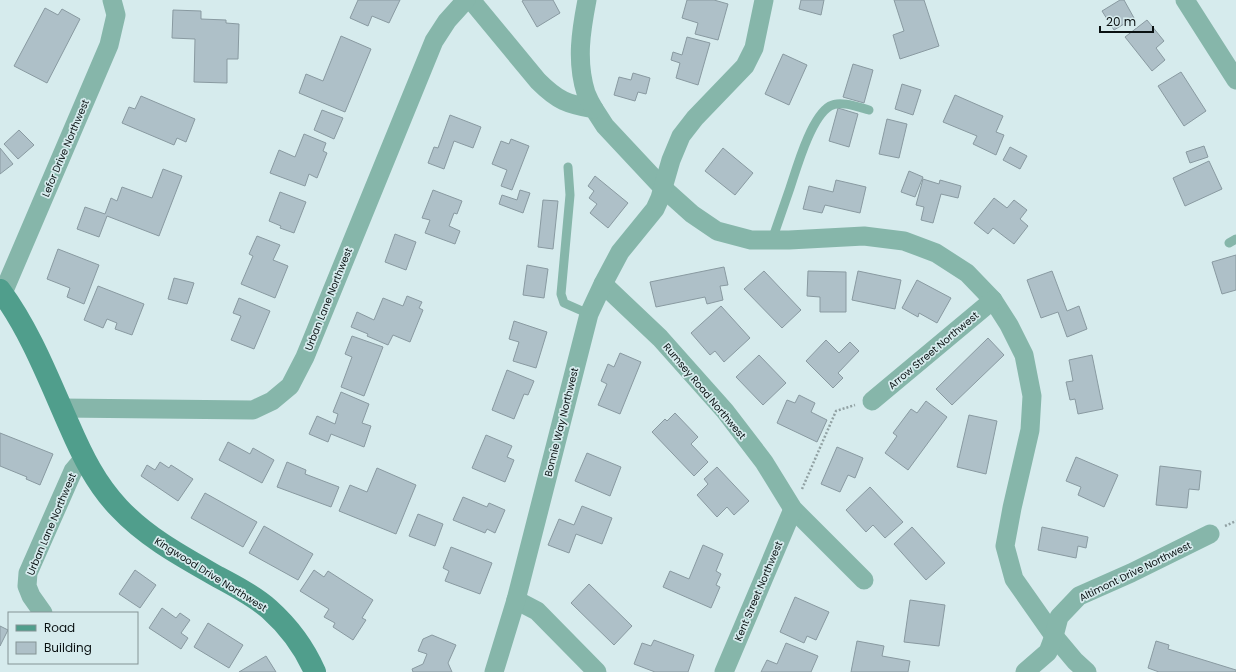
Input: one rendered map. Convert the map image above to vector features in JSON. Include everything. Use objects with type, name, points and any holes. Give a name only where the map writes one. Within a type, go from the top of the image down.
[{"type":"street","name":"Lefor Drive Northwest","points":[[1,295],[109,45],[116,15],[112,0]]},
{"type":"street","name":"Urban Lane Northwest","points":[[61,408],[253,410],[272,401],[290,386],[305,357],[434,41],[447,21],[466,0]]},
{"type":"street","points":[[472,0],[538,81],[549,92],[563,102],[594,109]]},
{"type":"street","points":[[587,0],[580,44],[581,64],[586,94],[605,126],[663,188],[692,214],[717,231],[751,240],[788,240],[864,236],[904,241],[936,252],[967,273],[993,300],[1009,324],[1024,355],[1032,396],[1030,430],[1005,546],[1014,579],[1054,636],[1075,661],[1087,672]]},
{"type":"street","name":"Bonnie Way Northwest","points":[[494,672],[516,600],[589,314],[620,252],[655,209],[660,198],[671,160],[681,136],[695,118],[745,66],[754,48],[764,0]]},
{"type":"street","points":[[1185,0],[1236,80]]},
{"type":"street","name":"Rumsey Road Northwest","points":[[603,284],[660,338],[725,411],[764,462],[793,509],[864,580]]},
{"type":"street","name":"Kingwood Drive Northwest","points":[[1,295],[21,324],[36,353],[84,458],[108,496],[134,523],[170,550],[252,596],[269,609],[307,655],[315,672]]},
{"type":"street","name":"Arrow Street Northwest","points":[[872,401],[993,300]]},
{"type":"street","name":"Urban Lane Northwest","points":[[43,612],[31,596],[27,586],[28,573],[73,471],[84,458]]},
{"type":"street","name":"Kent Street Northwest","points":[[724,672],[793,509]]},
{"type":"street","name":"Altimont Drive Northwest","points":[[1025,672],[1048,652],[1059,617],[1079,596],[1131,573],[1210,534]]},
{"type":"street","points":[[516,600],[537,611],[597,672]]},
{"type":"lane","points":[[772,240],[806,144],[822,112],[831,105],[846,104],[869,110]]},
{"type":"lane","points":[[568,167],[570,195],[561,294],[564,303],[589,314]]},
{"type":"path","points":[[793,509],[836,411],[872,401]]},
{"type":"building","points":[[358,0],[400,0],[389,23],[372,16],[368,26],[350,18]]},
{"type":"building","points":[[553,0],[560,13],[537,27],[522,1]]},
{"type":"building","points":[[687,0],[714,0],[728,4],[718,40],[695,34],[698,23],[682,18]]},
{"type":"building","points":[[801,0],[824,0],[821,15],[799,9]]},
{"type":"building","points":[[894,0],[924,0],[939,46],[900,59],[893,35],[904,31]]},
{"type":"building","points":[[1120,0],[1124,0],[1134,18],[1114,30],[1102,11]]},
{"type":"building","points":[[45,8],[58,15],[62,9],[80,19],[47,83],[14,66]]},
{"type":"building","points":[[173,10],[201,11],[201,19],[226,20],[226,23],[239,24],[238,59],[227,59],[227,83],[194,82],[195,39],[172,38]]},
{"type":"building","points":[[1147,20],[1164,41],[1156,48],[1165,60],[1152,71],[1125,37]]},
{"type":"building","points":[[341,36],[371,49],[345,112],[299,93],[306,74],[323,81]]},
{"type":"building","points":[[687,37],[710,43],[698,85],[676,78],[680,63],[671,60],[673,52],[682,55]]},
{"type":"building","points":[[783,54],[807,65],[789,105],[765,94]]},
{"type":"building","points":[[853,64],[873,70],[864,103],[843,97]]},
{"type":"building","points":[[1181,72],[1206,111],[1184,126],[1158,86]]},
{"type":"building","points":[[633,73],[650,78],[646,94],[638,92],[635,101],[614,95],[619,77],[631,80]]},
{"type":"building","points":[[902,84],[921,90],[913,115],[895,109]]},
{"type":"building","points":[[955,95],[1003,116],[996,132],[1004,135],[996,155],[973,144],[977,136],[943,122]]},
{"type":"building","points":[[141,96],[195,119],[186,142],[177,138],[174,145],[122,123],[129,107],[135,109]]},
{"type":"building","points":[[838,108],[858,114],[849,147],[829,141]]},
{"type":"building","points":[[322,110],[343,118],[334,139],[314,130]]},
{"type":"building","points":[[450,115],[481,127],[473,148],[454,141],[444,169],[428,163],[434,147],[438,148]]},
{"type":"building","points":[[887,119],[907,124],[899,158],[879,154]]},
{"type":"building","points":[[19,130],[34,145],[18,159],[4,144]]},
{"type":"building","points":[[304,134],[326,143],[323,151],[327,153],[317,178],[309,174],[305,186],[270,173],[279,150],[295,157]]},
{"type":"building","points":[[511,139],[529,146],[512,190],[501,186],[507,170],[492,164],[501,141],[509,144]]},
{"type":"building","points":[[1204,146],[1208,157],[1190,163],[1186,152]]},
{"type":"building","points":[[1010,147],[1027,156],[1020,169],[1003,160]]},
{"type":"building","points":[[0,148],[13,164],[0,174]]},
{"type":"building","points":[[723,148],[753,173],[735,195],[705,171]]},
{"type":"building","points":[[1209,161],[1222,189],[1185,206],[1173,178]]},
{"type":"building","points":[[163,169],[182,176],[159,236],[107,216],[99,237],[77,229],[85,207],[105,214],[111,198],[117,201],[122,187],[152,198]]},
{"type":"building","points":[[909,171],[923,177],[915,197],[901,192]]},
{"type":"building","points":[[595,176],[628,203],[608,228],[590,213],[597,204],[589,198],[594,191],[588,186]]},
{"type":"building","points":[[923,179],[939,184],[940,180],[961,186],[958,198],[941,194],[933,223],[921,220],[924,207],[916,205]]},
{"type":"building","points":[[836,180],[866,187],[860,213],[825,205],[822,213],[803,209],[809,186],[833,192]]},
{"type":"building","points":[[433,190],[462,201],[457,214],[454,213],[449,226],[460,231],[455,244],[425,233],[430,220],[422,218]]},
{"type":"building","points":[[520,190],[530,193],[523,213],[499,204],[502,195],[517,200]]},
{"type":"building","points":[[280,192],[306,202],[294,233],[280,228],[281,226],[269,221]]},
{"type":"building","points":[[994,198],[1007,208],[1014,200],[1027,210],[1020,219],[1028,226],[1014,244],[993,228],[988,234],[974,223]]},
{"type":"building","points":[[543,200],[558,201],[553,249],[538,247]]},
{"type":"building","points":[[395,234],[416,242],[406,270],[385,262]]},
{"type":"building","points":[[257,236],[280,245],[273,260],[288,266],[275,298],[241,284],[253,256],[249,254]]},
{"type":"building","points":[[58,249],[99,265],[84,304],[67,297],[70,288],[47,279]]},
{"type":"building","points":[[1236,255],[1236,290],[1222,294],[1212,262]]},
{"type":"building","points":[[527,265],[548,269],[544,298],[523,295]]},
{"type":"building","points":[[724,267],[728,285],[720,286],[723,300],[707,304],[705,297],[656,307],[650,282]]},
{"type":"building","points":[[764,271],[801,310],[782,328],[744,289]]},
{"type":"building","points":[[808,271],[846,272],[846,312],[820,312],[820,297],[807,296]]},
{"type":"building","points":[[858,271],[901,280],[895,309],[852,300]]},
{"type":"building","points":[[1052,271],[1067,311],[1079,306],[1087,329],[1067,337],[1058,312],[1041,318],[1027,280]]},
{"type":"building","points":[[174,278],[194,283],[187,304],[168,299]]},
{"type":"building","points":[[917,280],[951,298],[937,323],[919,313],[918,317],[902,308]]},
{"type":"building","points":[[98,286],[144,304],[132,335],[115,329],[117,323],[107,319],[103,328],[84,320]]},
{"type":"building","points":[[407,296],[422,302],[419,308],[423,310],[410,342],[393,335],[388,345],[351,327],[357,312],[374,320],[383,298],[403,306]]},
{"type":"building","points":[[239,298],[270,311],[254,349],[231,340],[241,316],[233,313]]},
{"type":"building","points":[[721,306],[750,338],[724,362],[715,351],[710,355],[691,333]]},
{"type":"building","points":[[514,321],[547,332],[536,368],[513,361],[519,342],[509,339]]},
{"type":"building","points":[[352,336],[383,347],[364,396],[341,387],[352,357],[345,354]]},
{"type":"building","points":[[988,338],[1004,355],[952,405],[936,389]]},
{"type":"building","points":[[826,340],[839,353],[850,342],[859,351],[838,373],[843,378],[833,388],[806,361]]},
{"type":"building","points":[[620,353],[641,362],[620,414],[598,405],[607,384],[601,381],[608,364],[614,367]]},
{"type":"building","points":[[759,355],[786,383],[763,405],[736,377]]},
{"type":"building","points":[[1092,355],[1103,409],[1078,414],[1075,399],[1070,400],[1066,382],[1073,381],[1069,360]]},
{"type":"building","points":[[507,370],[534,381],[528,395],[524,394],[514,419],[492,410]]},
{"type":"building","points":[[341,392],[369,404],[362,423],[371,426],[364,447],[331,434],[328,442],[309,434],[317,416],[335,424],[338,414],[333,412]]},
{"type":"building","points":[[799,395],[815,403],[811,412],[827,420],[817,442],[777,423],[787,400],[795,403]]},
{"type":"building","points":[[926,401],[947,417],[908,470],[885,453],[897,436],[893,433],[911,409],[917,413]]},
{"type":"building","points":[[675,413],[698,437],[691,444],[708,462],[694,476],[652,432],[665,419],[667,421]]},
{"type":"building","points":[[969,415],[997,421],[986,474],[957,467]]},
{"type":"building","points":[[0,433],[53,454],[40,485],[26,479],[27,477],[0,466]]},
{"type":"building","points":[[486,435],[512,446],[507,457],[514,460],[505,482],[472,468]]},
{"type":"building","points":[[228,442],[250,454],[253,448],[274,460],[262,483],[219,460]]},
{"type":"building","points":[[837,447],[863,458],[855,478],[848,475],[840,492],[821,484]]},
{"type":"building","points":[[587,453],[621,467],[610,496],[575,481]]},
{"type":"building","points":[[1076,457],[1118,475],[1104,507],[1078,495],[1081,487],[1066,481]]},
{"type":"building","points":[[160,462],[169,468],[171,465],[193,479],[178,501],[141,476],[147,465],[155,470]]},
{"type":"building","points":[[287,462],[306,470],[305,474],[339,487],[331,507],[277,487]]},
{"type":"building","points":[[1160,466],[1201,471],[1199,490],[1189,489],[1187,508],[1156,505]]},
{"type":"building","points":[[717,467],[749,501],[734,515],[727,507],[717,517],[697,495],[708,484],[704,479]]},
{"type":"building","points":[[377,468],[416,485],[396,534],[339,511],[350,485],[367,492]]},
{"type":"building","points":[[870,487],[903,522],[885,538],[873,525],[866,532],[846,510]]},
{"type":"building","points":[[205,493],[257,522],[243,547],[191,518]]},
{"type":"building","points":[[463,497],[487,507],[489,503],[505,510],[495,533],[487,529],[485,533],[453,520]]},
{"type":"building","points":[[582,506],[612,518],[602,544],[576,534],[569,553],[548,545],[559,519],[574,525]]},
{"type":"building","points":[[418,514],[443,524],[435,546],[409,536]]},
{"type":"building","points":[[264,526],[313,554],[298,580],[249,553]]},
{"type":"building","points":[[912,527],[945,563],[926,580],[894,544]]},
{"type":"building","points":[[1042,527],[1088,537],[1086,548],[1078,546],[1076,558],[1038,550]]},
{"type":"building","points":[[703,545],[723,554],[716,571],[721,574],[716,585],[720,587],[711,608],[663,587],[670,571],[689,579]]},
{"type":"building","points":[[451,547],[492,563],[480,594],[445,581],[449,571],[443,568]]},
{"type":"building","points":[[135,570],[156,585],[140,608],[119,594]]},
{"type":"building","points":[[314,570],[324,577],[328,571],[373,600],[362,618],[366,620],[353,640],[333,627],[335,623],[324,617],[329,609],[300,591]]},
{"type":"building","points":[[589,584],[632,626],[614,645],[571,603]]},
{"type":"building","points":[[795,597],[829,612],[816,640],[807,636],[804,643],[780,632]]},
{"type":"building","points":[[910,600],[945,605],[939,646],[904,642]]},
{"type":"building","points":[[162,608],[176,618],[180,613],[190,620],[181,633],[188,638],[181,649],[149,628]]},
{"type":"building","points":[[208,623],[243,645],[229,668],[194,647]]},
{"type":"building","points":[[0,626],[8,630],[0,646]]},
{"type":"building","points":[[432,635],[456,645],[448,663],[452,672],[413,672],[412,669],[423,664],[427,654],[418,651],[423,639]]},
{"type":"building","points":[[654,640],[694,655],[688,672],[655,672],[634,664],[642,643],[651,646]]},
{"type":"building","points":[[857,641],[884,646],[882,656],[910,661],[908,672],[851,672]]},
{"type":"building","points":[[1156,641],[1169,645],[1168,649],[1236,670],[1236,672],[1159,672],[1148,668]]},
{"type":"building","points":[[786,643],[818,656],[811,672],[761,672],[767,660],[777,664]]},
{"type":"building","points":[[266,656],[276,672],[239,672]]}]
